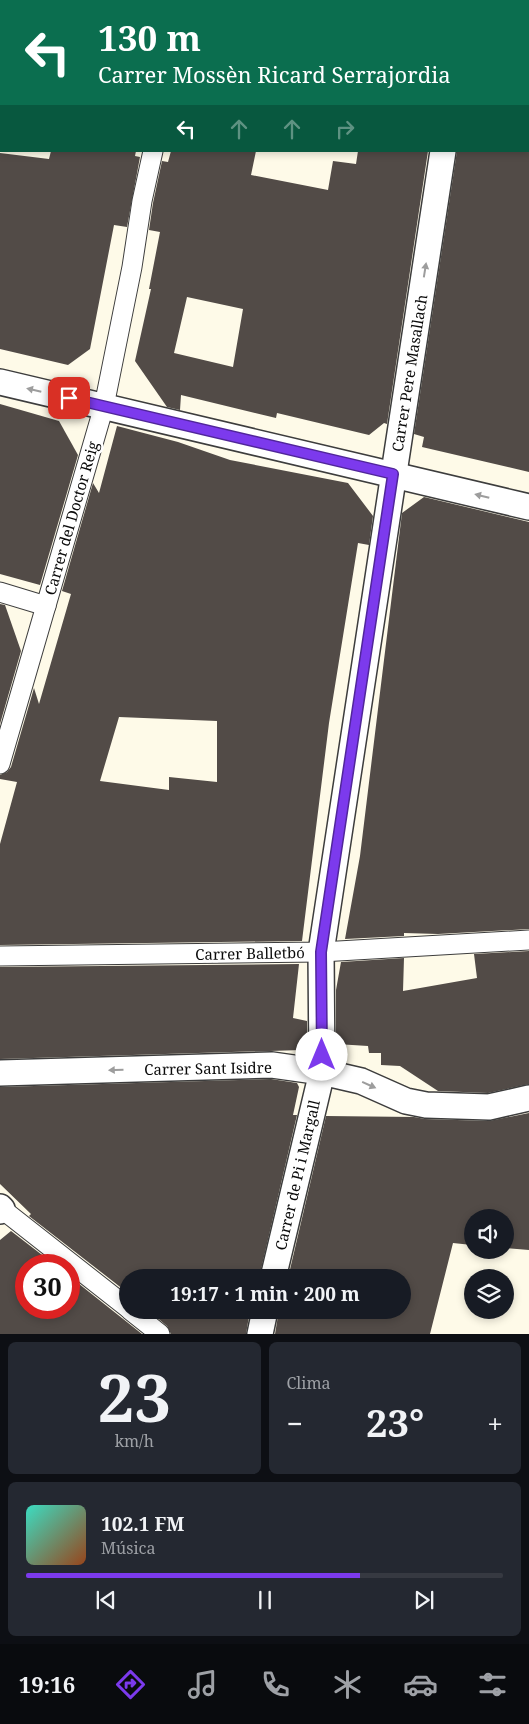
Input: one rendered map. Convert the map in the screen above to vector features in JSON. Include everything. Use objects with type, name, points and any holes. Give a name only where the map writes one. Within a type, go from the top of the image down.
[{"type":"street","name":"Carrer del Doctor Reig","points":[[0,764],[104,406],[153,152]]},
{"type":"street","name":"Carrer Pere Masallach","points":[[322,1072],[321,952],[443,152]]},
{"type":"street","points":[[0,382],[529,507]]},
{"type":"street","points":[[0,592],[46,606]]},
{"type":"street","name":"Carrer Balletbó","points":[[0,956],[321,952],[529,940]]},
{"type":"street","name":"Carrer Sant Isidre","points":[[0,1074],[272,1066],[322,1072],[361,1081],[406,1101],[426,1105],[489,1107],[529,1098]]},
{"type":"street","name":"Carrer de Pi i Margall","points":[[275,1269],[322,1072]]},
{"type":"street","points":[[1,1209],[119,1301]]},
{"type":"street","points":[[141,1319],[160,1334]]},
{"type":"street","points":[[260,1334],[263,1319]]},
{"type":"building","points":[[51,152],[136,152],[135,156],[140,157],[127,227],[114,225],[90,349],[68,365],[0,349],[0,153],[49,159]]},
{"type":"building","points":[[171,152],[256,152],[251,175],[328,190],[333,161],[356,164],[358,152],[428,152],[387,424],[384,423],[369,435],[277,413],[276,418],[181,395],[180,410],[167,407],[135,361],[151,289],[149,289],[160,232],[149,230],[162,161],[168,162]],"holes":[[[187,297],[243,309],[233,367],[174,353]]]},
{"type":"building","points":[[457,152],[529,152],[529,472],[422,447],[424,437],[414,434]]},
{"type":"building","points":[[0,404],[59,421],[78,455],[40,585],[0,574]]},
{"type":"building","points":[[117,426],[178,442],[230,460],[348,483],[373,516],[369,545],[358,543],[329,723],[302,941],[0,945],[0,844],[17,782],[0,779],[0,775],[7,772],[11,767],[34,688],[39,704],[71,594],[62,591],[93,483],[99,493]],"holes":[[[119,717],[217,721],[217,782],[169,777],[169,790],[100,781]]]},
{"type":"building","points":[[424,497],[529,522],[529,929],[438,934],[404,933],[404,936],[345,939],[360,856],[402,513]]},
{"type":"building","points":[[0,604],[5,605],[21,651],[0,724]]},
{"type":"building","points":[[529,951],[529,1084],[488,1093],[438,1091],[400,1066],[381,1065],[381,1053],[369,1053],[368,1046],[336,1044],[336,990],[341,962],[404,958],[403,991],[477,978],[474,954]]},
{"type":"building","points":[[299,964],[293,1018],[307,1021],[307,1043],[301,1043],[301,1050],[0,1059],[0,967]]},
{"type":"building","points":[[271,1079],[297,1083],[299,1087],[293,1115],[297,1115],[261,1269],[119,1269],[119,1286],[29,1216],[31,1214],[0,1184],[0,1087]]},
{"type":"building","points":[[529,1113],[529,1250],[514,1249],[514,1209],[464,1209],[464,1244],[453,1243],[430,1334],[275,1334],[278,1319],[411,1319],[411,1269],[290,1269],[326,1116],[414,1117],[489,1121]]},
{"type":"building","points":[[11,1231],[41,1254],[15,1254],[15,1319],[80,1319],[80,1285],[119,1316],[119,1319],[123,1319],[142,1334],[0,1334],[0,1240]]},
{"type":"building","points":[[159,1319],[248,1319],[246,1334],[171,1334],[167,1326]]},
{"type":"route","points":[[69,398],[393,474],[321,952],[322,1055]]}]
